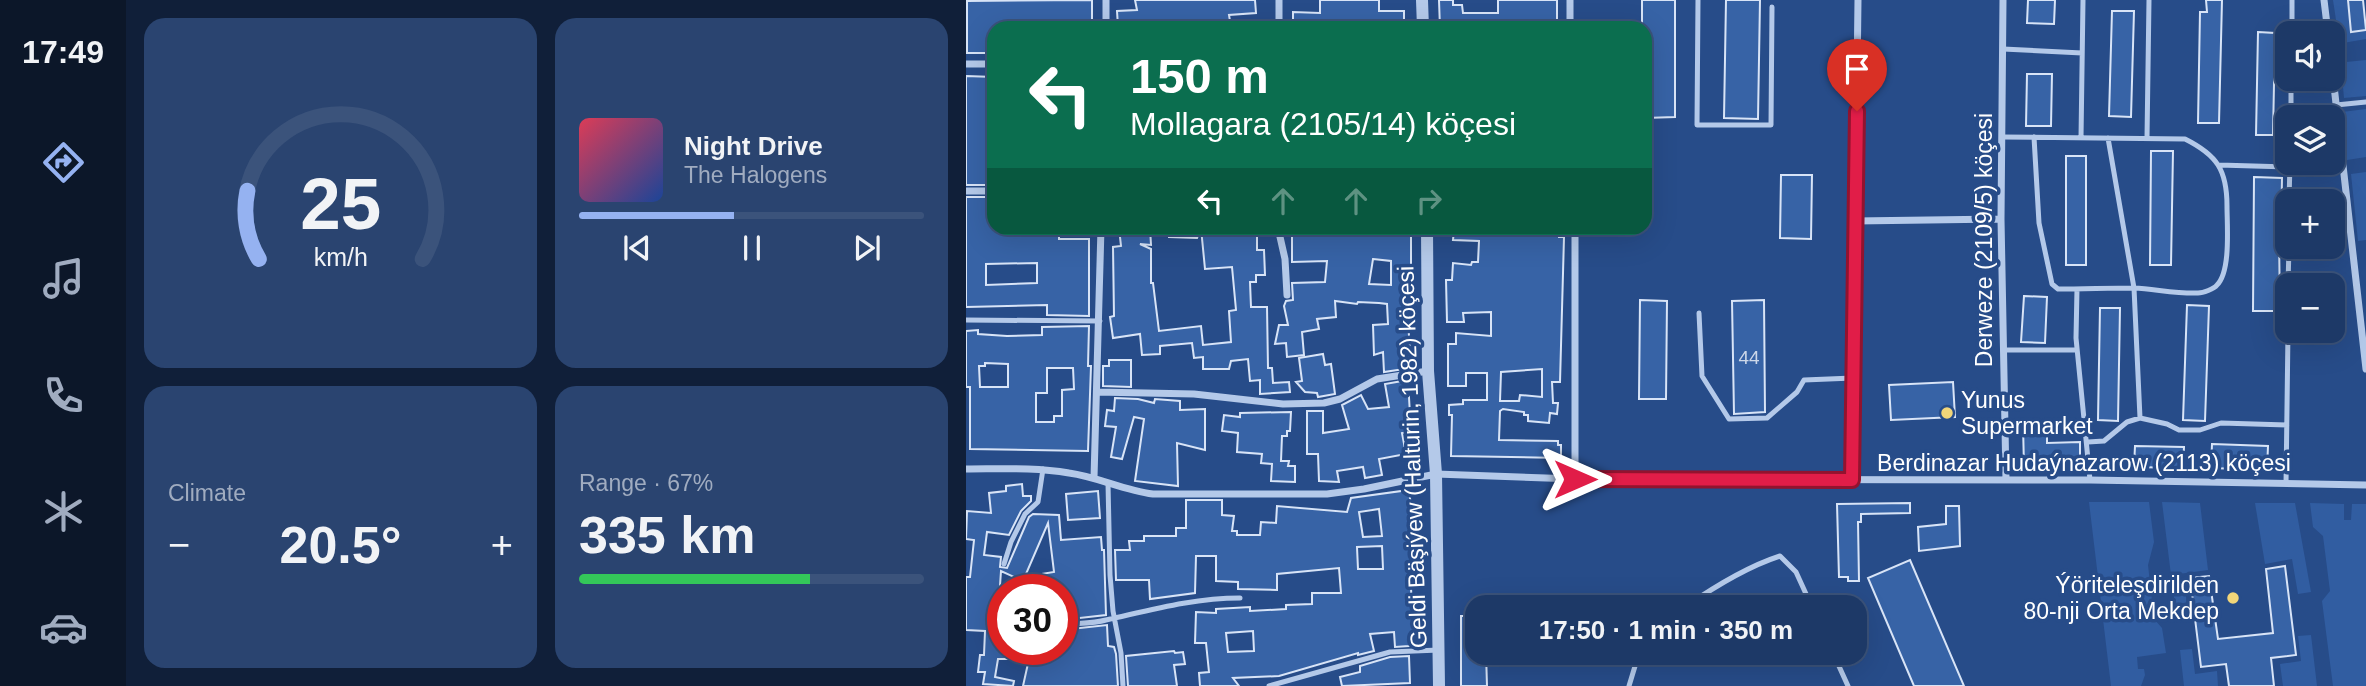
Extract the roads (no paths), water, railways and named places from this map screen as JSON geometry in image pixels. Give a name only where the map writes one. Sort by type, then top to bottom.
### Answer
[{"type":"street","points":[[1106,0],[1106,21]]},
{"type":"street","points":[[1279,0],[1279,21]]},
{"type":"street","points":[[1422,0],[1423,21]]},
{"type":"street","points":[[1570,0],[1570,21]]},
{"type":"street","points":[[1852,480],[1858,0]]},
{"type":"street","name":"Derweze (2109/5) köçesi","points":[[2003,0],[2001,219],[2006,480]]},
{"type":"street","points":[[2324,0],[2327,21]]},
{"type":"street","points":[[966,64],[987,64]]},
{"type":"street","points":[[2335,91],[2336,105]]},
{"type":"street","points":[[2344,175],[2366,369]]},
{"type":"street","points":[[966,191],[987,191]]},
{"type":"street","points":[[1855,221],[2001,219]]},
{"type":"street","points":[[1094,478],[1101,235]]},
{"type":"street","points":[[1280,235],[1285,259],[1287,295]]},
{"type":"street","name":"Geldi Bäşiýew (Halturin, 1982) köçesi","points":[[1427,235],[1428,371],[1436,474],[1439,686]]},
{"type":"street","points":[[1575,235],[1575,479]]},
{"type":"street","points":[[1097,393],[1194,394],[1283,404],[1324,403],[1340,399],[1377,379],[1428,371]]},
{"type":"street","name":"Berdinazar Hudaýnazarow (2113) köçesi","points":[[966,469],[1043,470],[1094,478],[1129,491],[1153,494],[1327,494],[1436,474],[1575,479],[2090,480],[2366,485]]},
{"type":"lane","points":[[1698,0],[1697,125],[1771,125],[1772,7]]},
{"type":"lane","points":[[2081,138],[2083,0]]},
{"type":"lane","points":[[2147,138],[2149,0]]},
{"type":"lane","points":[[2292,0],[2292,21]]},
{"type":"lane","points":[[2003,49],[2082,53]]},
{"type":"lane","points":[[2336,105],[2366,102]]},
{"type":"lane","points":[[2002,136],[2185,139],[2203,148],[2219,165],[2227,191],[2227,255],[2223,275],[2217,286],[2201,293],[2134,288],[2058,289],[2052,284],[2039,223],[2034,137]]},
{"type":"lane","points":[[2108,138],[2134,288],[2140,418]]},
{"type":"lane","points":[[2219,165],[2275,165]]},
{"type":"lane","points":[[2077,289],[2077,350],[2090,480]]},
{"type":"lane","points":[[1699,313],[1702,376],[1729,419],[1767,418],[1797,391],[1804,380],[1853,378]]},
{"type":"lane","points":[[966,320],[1100,321]]},
{"type":"lane","points":[[2286,484],[2288,343]]},
{"type":"lane","points":[[2003,350],[2077,350]]},
{"type":"lane","points":[[2088,442],[2104,441],[2127,422],[2140,418],[2167,424],[2179,430],[2200,430],[2221,424],[2287,425]]},
{"type":"lane","points":[[1004,564],[1025,514],[1038,502],[1043,470]]},
{"type":"lane","points":[[1108,483],[1110,575],[1121,653],[1122,686]]},
{"type":"lane","points":[[1702,595],[1749,569],[1780,556],[1796,572],[1807,595]]},
{"type":"lane","points":[[1078,623],[1107,620],[1209,598],[1240,598]]},
{"type":"lane","points":[[1269,686],[1375,655],[1410,650],[1439,650]]},
{"type":"lane","points":[[1629,686],[1635,665]]},
{"type":"lane","points":[[1838,665],[1848,686]]},
{"type":"place","name":"Yunus Supermarket","points":[[1947,413]]},
{"type":"place","name":"Ýöriteleşdirilden 80-nji Orta Mekdep","points":[[2233,598]]}]
